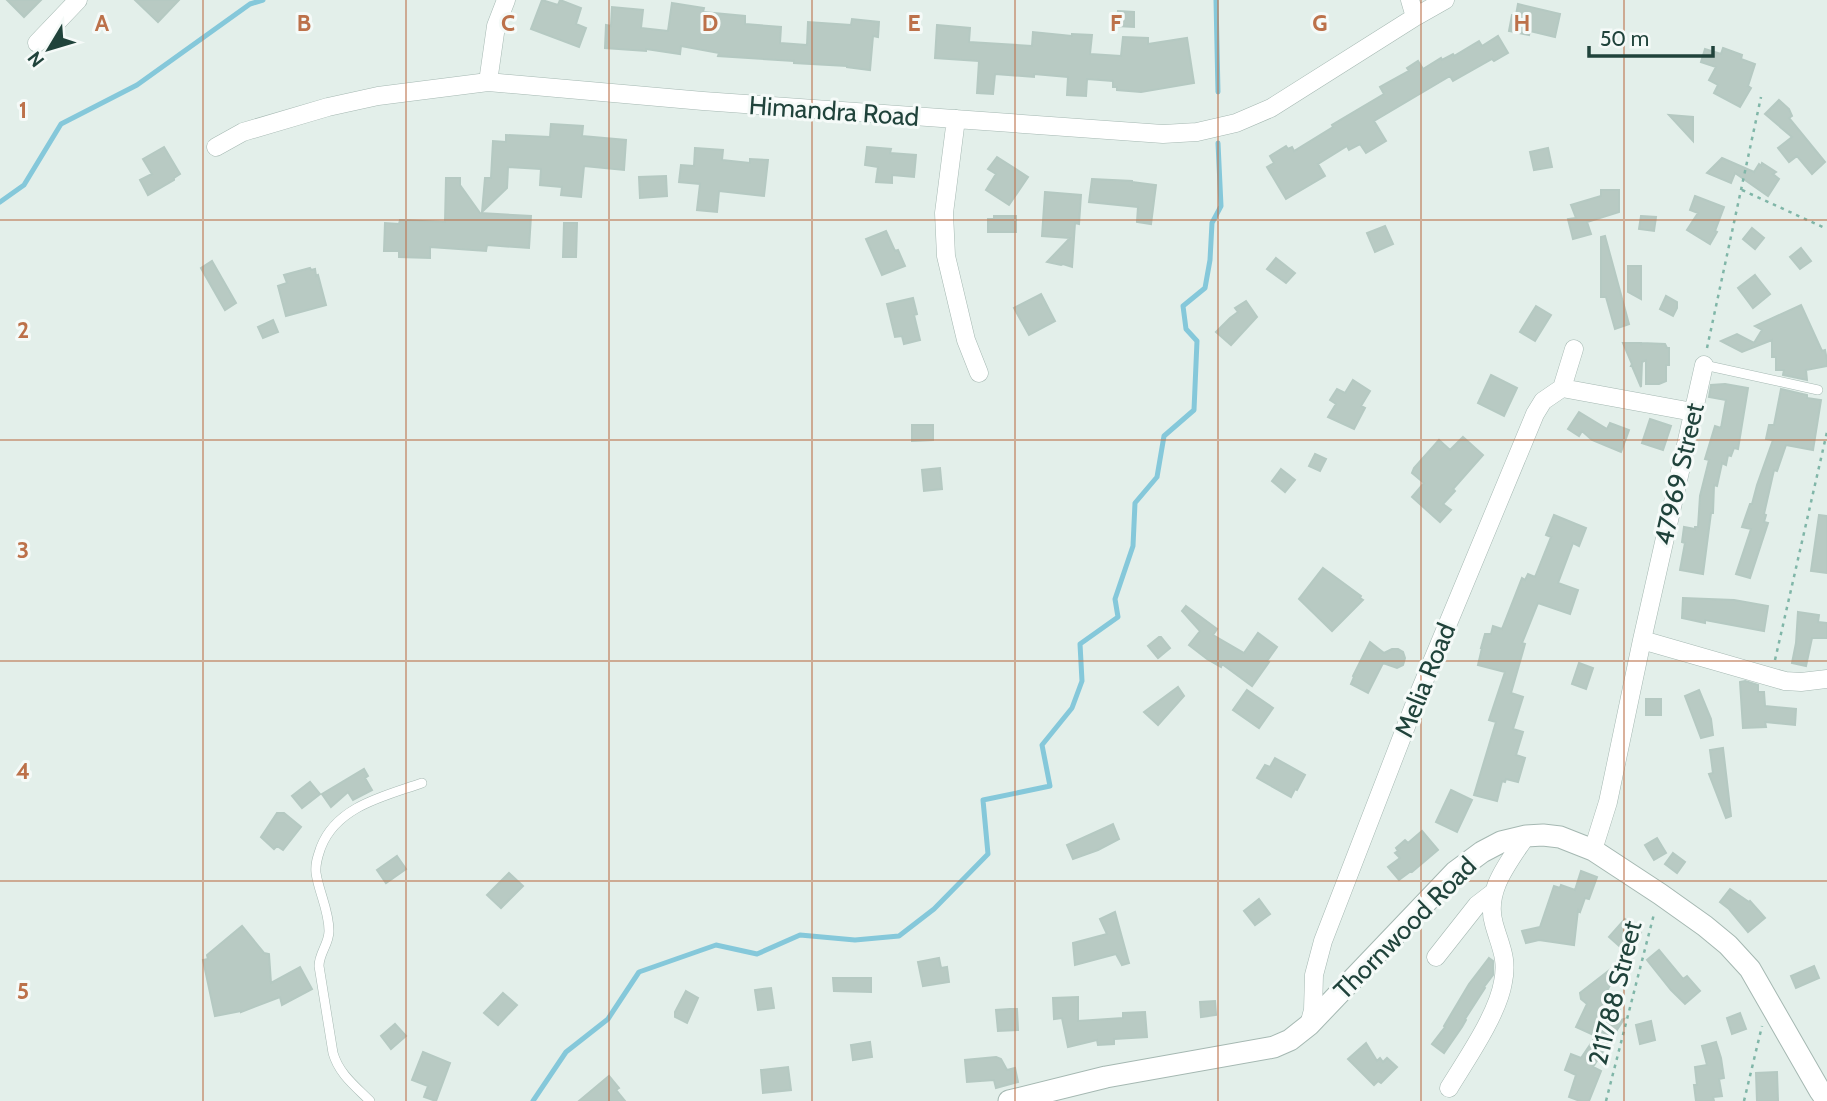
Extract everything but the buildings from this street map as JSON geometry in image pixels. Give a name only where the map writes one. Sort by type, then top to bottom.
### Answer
[{"type":"street","points":[[37,43],[78,0]]},
{"type":"street","points":[[488,82],[496,26],[506,0]]},
{"type":"street","name":"Himandra Road","points":[[216,147],[243,132],[328,107],[378,96],[488,82],[703,101],[1163,134],[1197,132],[1236,123],[1271,108],[1413,8],[1445,0]]},
{"type":"street","points":[[956,119],[944,213],[946,256],[966,340],[979,373]]},
{"type":"street","points":[[1574,349],[1562,388],[1693,412]]},
{"type":"street","name":"47969 Street","points":[[1593,850],[1608,802],[1704,365]]},
{"type":"street","name":"Melia Road","points":[[1309,1025],[1313,1010],[1314,975],[1323,941],[1417,698],[1535,414],[1543,401],[1562,388]]},
{"type":"street","points":[[1642,640],[1785,681],[1827,679]]},
{"type":"street","name":"Thornwood Road","points":[[1009,1101],[1106,1077],[1275,1047],[1290,1040],[1309,1025],[1455,872],[1501,842],[1543,835],[1560,837],[1593,850],[1660,894],[1728,946],[1750,969],[1827,1101]]},
{"type":"street","points":[[1449,1088],[1500,998],[1504,958],[1492,921],[1494,892],[1500,877],[1526,836]]},
{"type":"street","points":[[1436,957],[1477,905],[1494,892]]},
{"type":"lane","points":[[1704,365],[1818,390]]},
{"type":"lane","points":[[370,1101],[343,1074],[333,1053],[319,966],[319,959],[329,939],[329,930],[325,901],[316,871],[316,859],[335,823],[363,804],[422,783]]},
{"type":"path","name":"47969 Street","points":[[1704,365],[1761,97]]},
{"type":"path","points":[[1742,190],[1827,229]]},
{"type":"path","points":[[1771,677],[1827,432]]},
{"type":"path","name":"211788 Street","points":[[1606,1101],[1660,894]]},
{"type":"path","points":[[1744,1101],[1768,1001]]},
{"type":"waterway","points":[[0,202],[24,185],[61,124],[137,85],[250,4],[263,0]]},
{"type":"waterway","points":[[1216,0],[1218,92]]},
{"type":"waterway","points":[[533,1101],[566,1052],[608,1019],[639,972],[716,945],[757,954],[800,935],[855,940],[899,936],[934,909],[988,854],[983,800],[1050,786],[1042,745],[1072,708],[1082,681],[1080,644],[1118,617],[1115,599],[1133,546],[1135,503],[1157,477],[1164,436],[1194,410],[1197,341],[1186,329],[1183,306],[1205,288],[1212,223],[1221,206],[1218,143]]}]
